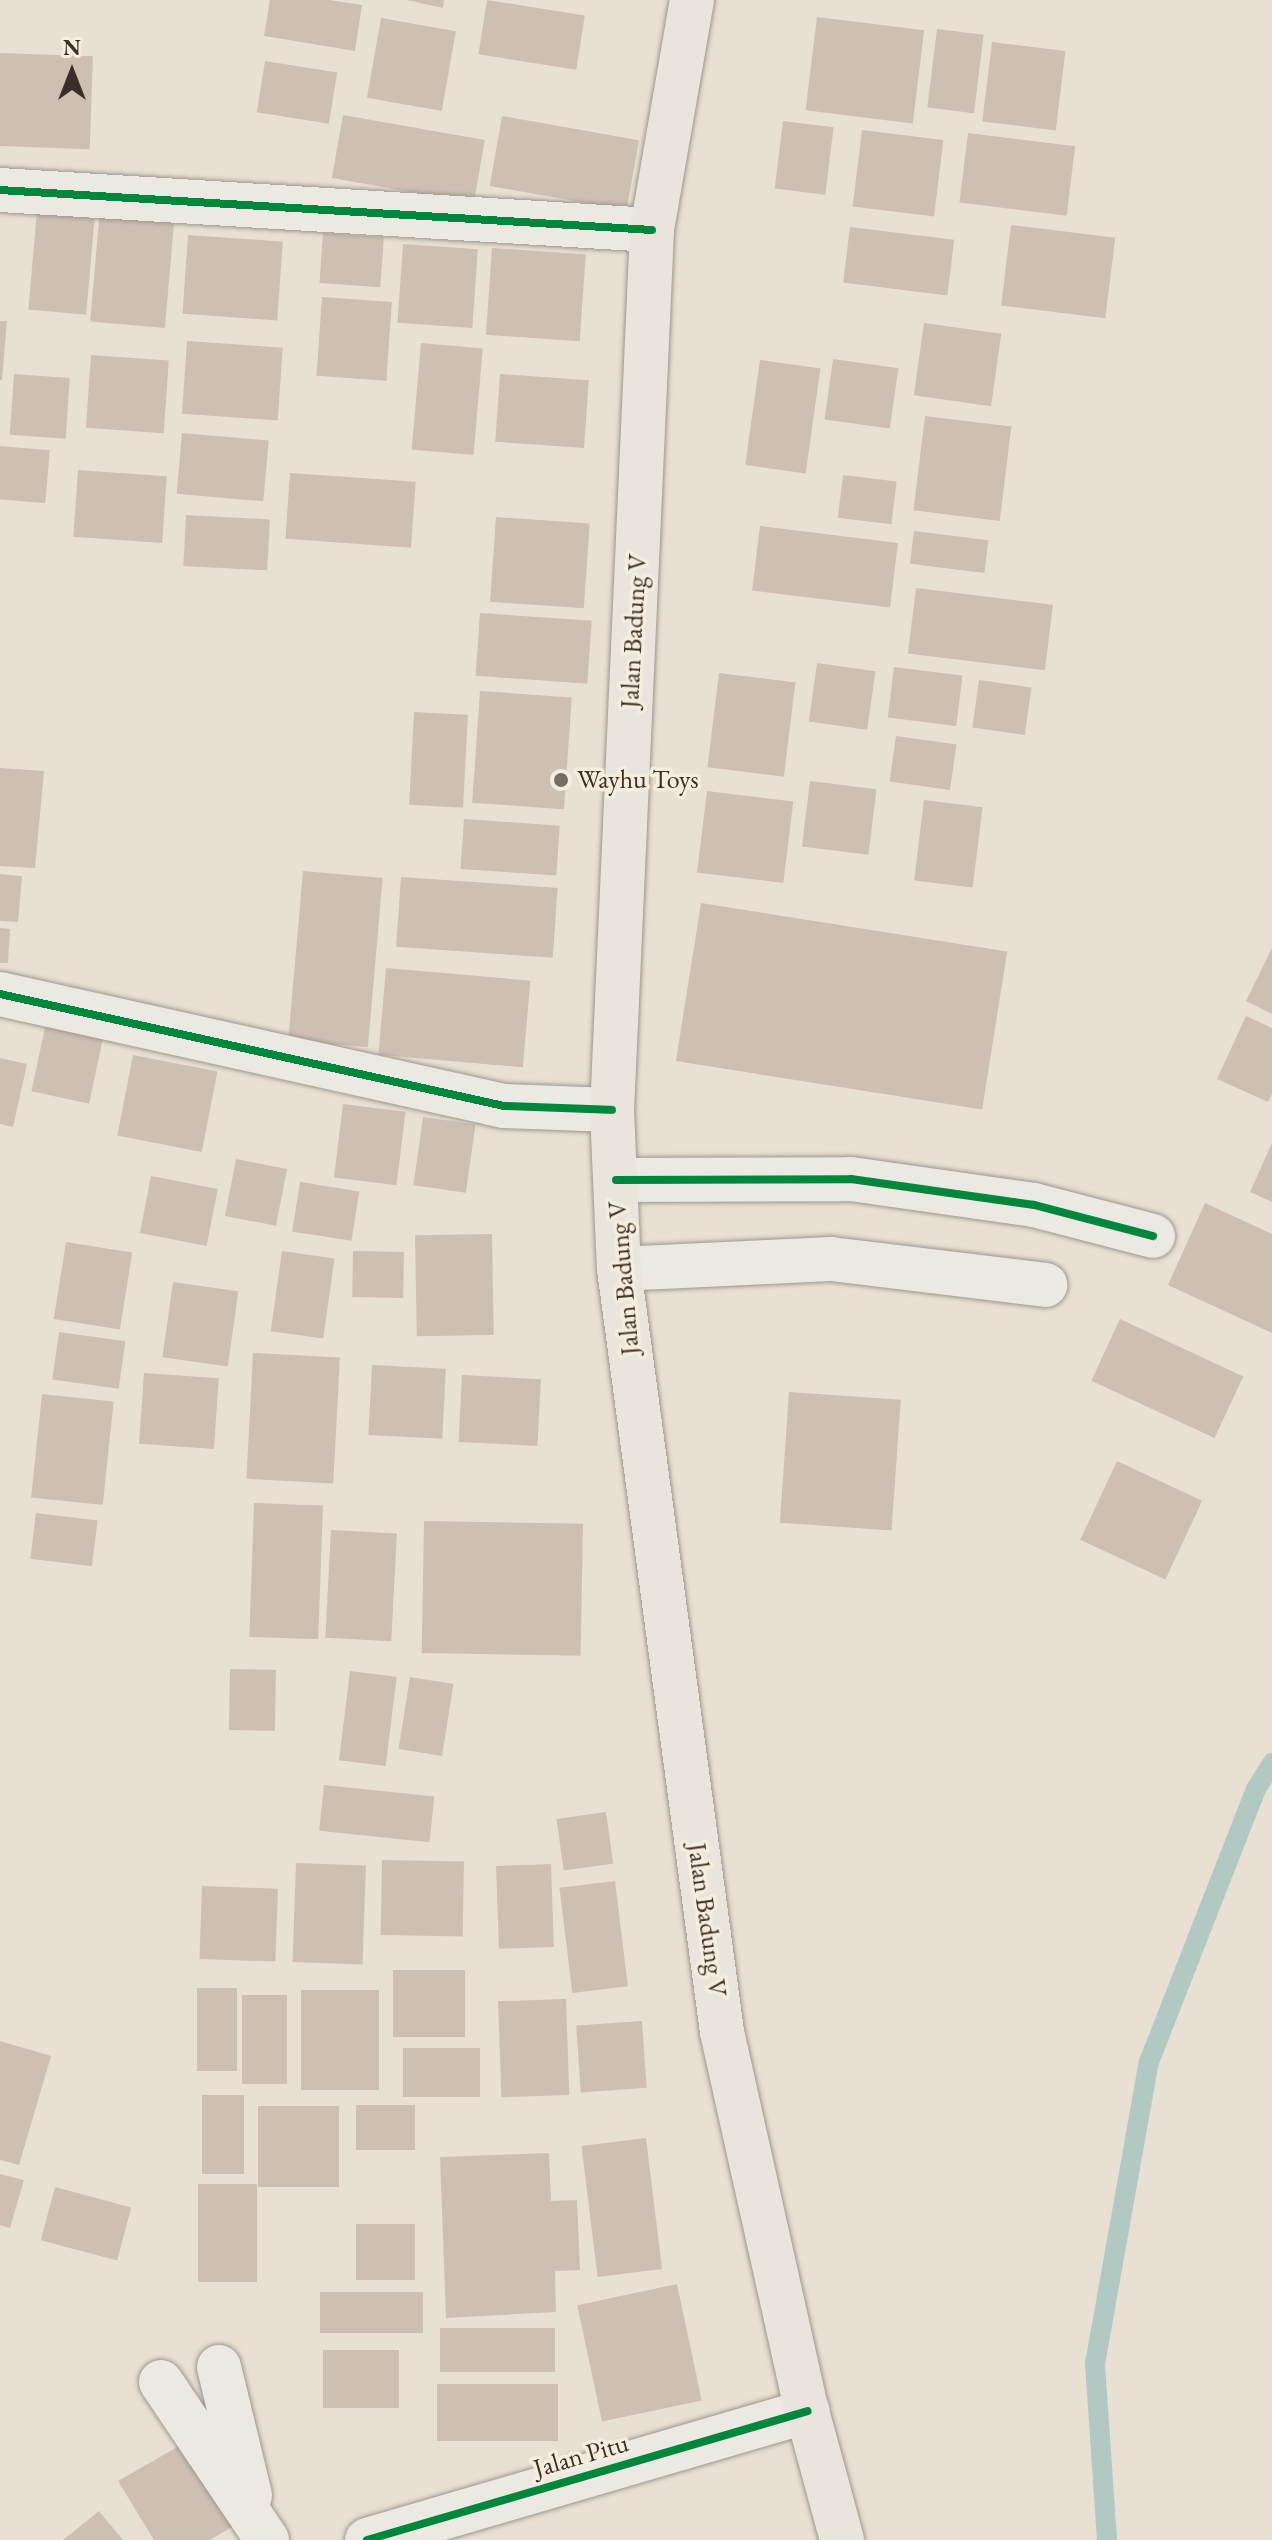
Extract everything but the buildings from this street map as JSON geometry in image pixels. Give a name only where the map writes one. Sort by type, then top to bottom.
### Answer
[{"type":"main road","name":"Jalan Badung V","points":[[692,0],[652,230],[612,1110],[619,1269],[722,2032],[807,2411],[842,2540]]},
{"type":"street","points":[[0,190],[652,230]]},
{"type":"street","points":[[0,994],[504,1106],[612,1110]]},
{"type":"street","points":[[616,1180],[851,1179],[1034,1205],[1153,1236]]},
{"type":"street","points":[[619,1269],[831,1259],[1045,1285]]},
{"type":"street","points":[[219,2367],[262,2532]]},
{"type":"street","points":[[161,2382],[262,2532]]},
{"type":"street","name":"Jalan Pitu","points":[[367,2540],[807,2411]]},
{"type":"waterway","points":[[1107,2540],[1095,2364],[1149,2062],[1256,1789],[1272,1763]]},
{"type":"cycle path","points":[[0,190],[652,230]]},
{"type":"cycle path","points":[[0,994],[504,1106],[612,1110]]},
{"type":"cycle path","points":[[616,1180],[851,1179],[1034,1205],[1153,1236]]},
{"type":"cycle path","points":[[367,2540],[807,2411]]},
{"type":"place","name":"Wayhu Toys","points":[[561,780]]}]
